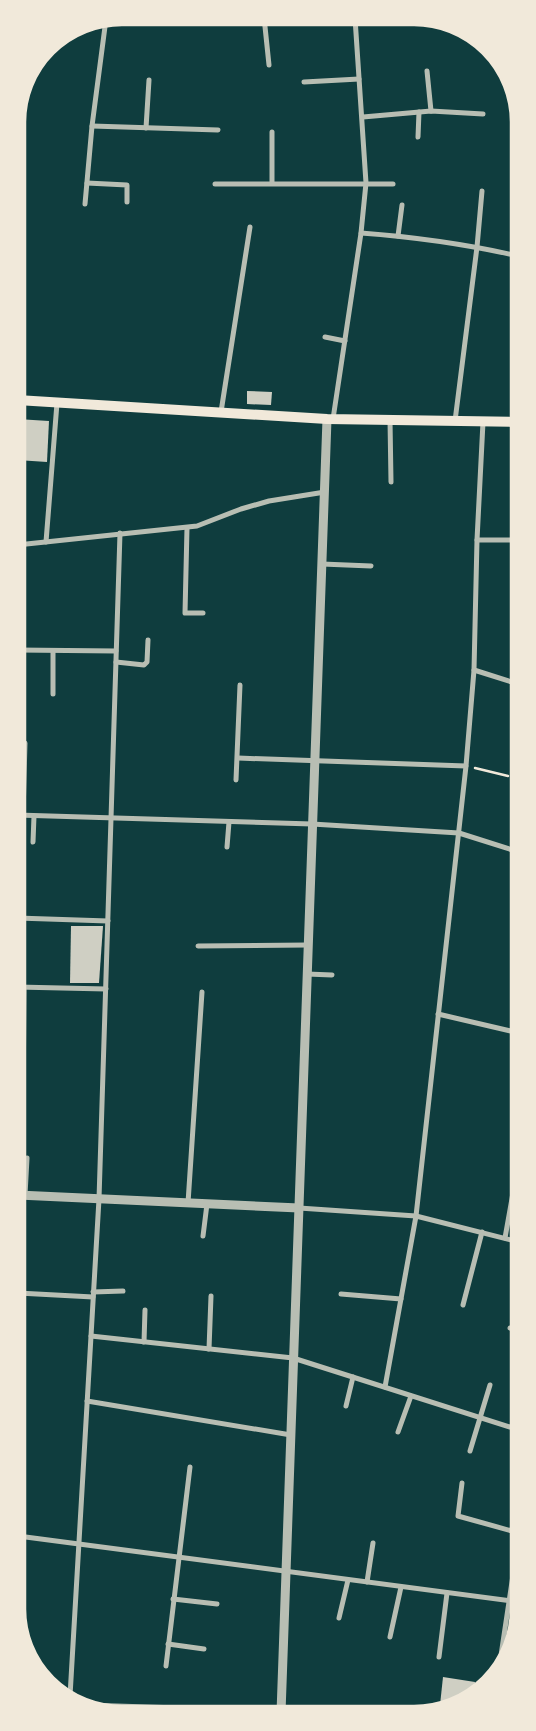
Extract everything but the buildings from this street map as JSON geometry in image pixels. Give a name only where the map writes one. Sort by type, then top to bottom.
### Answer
[{"type":"main road","points":[[25,401],[330,419],[511,422]]},
{"type":"street","points":[[265,25],[269,65]]},
{"type":"street","points":[[281,1706],[325,492],[330,419],[345,341],[361,233],[366,183],[355,25]]},
{"type":"street","points":[[85,204],[92,126],[105,27]]},
{"type":"street","points":[[427,71],[431,111]]},
{"type":"street","points":[[304,82],[359,79]]},
{"type":"street","points":[[146,128],[149,80]]},
{"type":"street","points":[[362,117],[431,111],[483,114]]},
{"type":"street","points":[[418,137],[419,112]]},
{"type":"street","points":[[92,126],[218,130]]},
{"type":"street","points":[[272,132],[272,184]]},
{"type":"street","points":[[87,183],[127,185],[126,202]]},
{"type":"street","points":[[215,184],[392,184]]},
{"type":"street","points":[[454,422],[477,247],[482,190]]},
{"type":"street","points":[[398,236],[402,205]]},
{"type":"street","points":[[221,413],[250,227]]},
{"type":"street","points":[[361,233],[477,247],[511,254]]},
{"type":"street","points":[[325,337],[345,341]]},
{"type":"street","points":[[46,542],[57,403]]},
{"type":"street","points":[[390,420],[391,482]]},
{"type":"street","points":[[385,1387],[416,1216],[466,766],[474,670],[477,540],[483,422]]},
{"type":"street","points":[[25,544],[120,533],[187,528],[269,501],[325,492]]},
{"type":"street","points":[[187,528],[184,613],[203,613]]},
{"type":"street","points":[[70,1691],[99,1198],[120,533]]},
{"type":"street","points":[[477,540],[511,540]]},
{"type":"street","points":[[322,564],[371,566]]},
{"type":"street","points":[[116,662],[144,666],[147,662],[148,640]]},
{"type":"street","points":[[25,650],[116,651]]},
{"type":"street","points":[[53,651],[53,694]]},
{"type":"street","points":[[474,670],[511,682]]},
{"type":"street","points":[[236,780],[240,685]]},
{"type":"street","points":[[238,758],[466,766]]},
{"type":"street","points":[[25,815],[312,824],[459,833],[511,849]]},
{"type":"street","points":[[33,842],[34,816]]},
{"type":"street","points":[[227,847],[229,822]]},
{"type":"street","points":[[25,918],[108,921]]},
{"type":"street","points":[[198,946],[308,945]]},
{"type":"street","points":[[307,974],[332,975]]},
{"type":"street","points":[[25,988],[106,989]]},
{"type":"street","points":[[188,1203],[202,992]]},
{"type":"street","points":[[438,1014],[511,1031]]},
{"type":"street","points":[[25,1173],[27,1158]]},
{"type":"street","points":[[25,1195],[299,1208],[416,1216],[511,1240]]},
{"type":"street","points":[[203,1236],[207,1204]]},
{"type":"street","points":[[505,1238],[511,1204]]},
{"type":"street","points":[[463,1305],[482,1232]]},
{"type":"street","points":[[25,1293],[93,1294],[123,1291]]},
{"type":"street","points":[[342,1294],[401,1299]]},
{"type":"street","points":[[209,1349],[210,1296]]},
{"type":"street","points":[[144,1342],[145,1310]]},
{"type":"street","points":[[91,1336],[293,1358],[511,1427]]},
{"type":"street","points":[[346,1406],[353,1377]]},
{"type":"street","points":[[470,1451],[490,1385]]},
{"type":"street","points":[[398,1432],[411,1396]]},
{"type":"street","points":[[87,1401],[291,1435]]},
{"type":"street","points":[[166,1666],[190,1467]]},
{"type":"street","points":[[462,1483],[458,1516],[511,1531]]},
{"type":"street","points":[[25,1537],[510,1601]]},
{"type":"street","points":[[367,1582],[374,1544]]},
{"type":"street","points":[[339,1618],[348,1580]]},
{"type":"street","points":[[390,1637],[401,1587]]},
{"type":"street","points":[[439,1657],[447,1593]]},
{"type":"street","points":[[502,1650],[511,1594]]},
{"type":"street","points":[[174,1599],[218,1604]]},
{"type":"street","points":[[168,1644],[204,1649]]},
{"type":"path","points":[[466,766],[508,776]]}]
